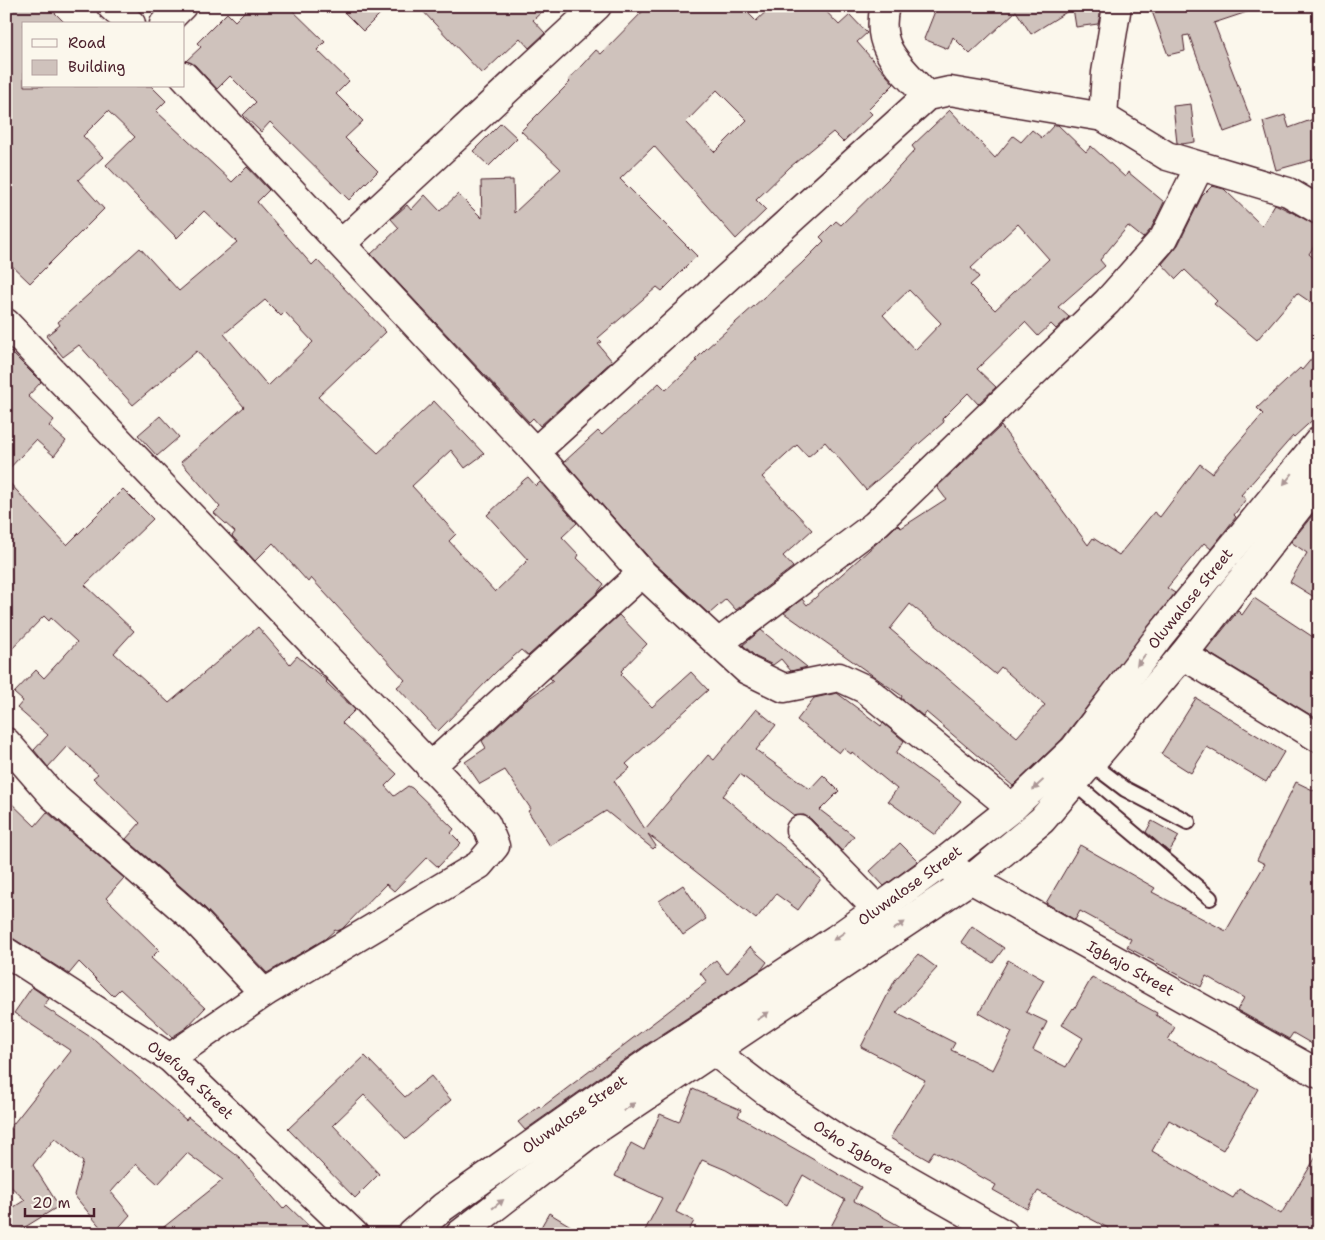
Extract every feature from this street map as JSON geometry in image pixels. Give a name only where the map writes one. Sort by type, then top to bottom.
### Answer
[{"type":"street","points":[[112,6],[130,22]]},
{"type":"street","points":[[166,22],[182,6]]},
{"type":"street","points":[[342,243],[597,6]]},
{"type":"street","points":[[885,6],[881,21],[882,38],[890,56],[927,96]]},
{"type":"street","points":[[1102,117],[1106,73],[1117,6]]},
{"type":"street","points":[[185,77],[342,243],[535,452],[642,573],[720,642],[747,670],[784,688],[839,677],[865,689],[1012,808]]},
{"type":"street","points":[[535,452],[927,96],[950,92],[1102,117],[1167,156],[1288,192],[1319,210]]},
{"type":"street","points":[[720,642],[874,525],[1107,302],[1164,238],[1199,167]]},
{"type":"street","points":[[6,323],[486,824],[495,846],[479,865],[264,994],[170,1058]]},
{"type":"street","name":"Oluwalose Street","points":[[412,1234],[443,1207],[661,1069],[942,863],[1012,808],[1074,749],[1158,638],[1319,442]]},
{"type":"street","name":"Oluwalose Street","points":[[460,1234],[588,1135],[661,1069],[712,1050],[971,879],[1042,820],[1183,655],[1319,481]]},
{"type":"street","points":[[430,767],[642,573]]},
{"type":"street","points":[[1183,655],[1319,738]]},
{"type":"street","points":[[6,742],[53,796],[194,918],[264,994]]},
{"type":"street","points":[[800,830],[877,909]]},
{"type":"street","name":"Igbajo Street","points":[[942,863],[1319,1074]]},
{"type":"street","name":"Oyefuga Street","points":[[6,952],[170,1058],[354,1234]]},
{"type":"street","name":"Osho Igbore","points":[[712,1050],[767,1092],[842,1142],[1004,1234]]},
{"type":"lane","points":[[1083,774],[1125,789],[1188,822]]},
{"type":"lane","points":[[1083,774],[1210,898]]},
{"type":"building","points":[[6,6],[48,6],[64,22],[22,22],[22,88],[153,88],[166,101],[156,111],[232,182],[247,167],[269,190],[257,202],[312,265],[317,260],[386,332],[318,397],[378,453],[434,401],[484,454],[465,468],[451,450],[412,486],[456,534],[449,541],[495,592],[528,560],[487,515],[528,477],[536,486],[540,482],[577,523],[562,537],[579,555],[577,558],[604,584],[597,593],[528,656],[521,650],[497,671],[438,731],[397,687],[405,680],[311,578],[308,582],[273,543],[255,561],[232,536],[235,532],[214,513],[220,507],[181,462],[244,407],[197,351],[133,405],[79,345],[63,357],[46,336],[60,325],[58,322],[140,248],[179,291],[237,242],[204,211],[177,238],[106,165],[135,137],[108,111],[83,136],[103,157],[78,180],[104,209],[30,283],[6,260]],"holes":[[[265,300],[281,316],[285,312],[313,342],[268,386],[224,334]]]},
{"type":"building","points":[[250,6],[288,6],[325,42],[317,50],[349,81],[336,94],[363,121],[345,138],[378,171],[349,200],[270,122],[261,132],[243,115],[256,102],[230,76],[217,89],[195,65],[186,61],[201,47],[197,43],[227,13],[235,21]]},
{"type":"building","points":[[338,6],[388,6],[363,31]]},
{"type":"building","points":[[418,6],[548,6],[533,20],[545,33],[529,48],[520,38],[482,74]]},
{"type":"building","points":[[648,6],[741,6],[756,21],[772,6],[821,6],[839,25],[850,15],[867,33],[857,42],[894,84],[868,110],[872,114],[843,142],[833,132],[790,167],[756,200],[766,210],[736,239],[654,146],[620,179],[697,256],[662,291],[657,287],[598,338],[602,342],[598,344],[612,361],[540,426],[533,418],[529,422],[371,254],[399,228],[391,219],[407,205],[411,210],[425,195],[440,211],[458,194],[482,218],[481,181],[513,180],[514,213],[561,169],[521,131],[570,82],[568,80],[596,50],[601,54]],"holes":[[[717,90],[747,120],[715,152],[686,122]]]},
{"type":"building","points":[[937,6],[1100,6],[1101,10],[1098,24],[1076,27],[1073,8],[1031,34],[1016,11],[970,54],[953,37],[948,49],[924,39]]},
{"type":"building","points":[[1150,6],[1253,6],[1253,10],[1214,23],[1252,122],[1224,132],[1189,35],[1183,36],[1185,51],[1168,55]]},
{"type":"building","points":[[1191,104],[1195,142],[1177,143],[1173,106]]},
{"type":"building","points":[[950,110],[995,158],[1013,136],[1021,142],[1032,130],[1042,138],[1054,125],[1058,125],[1086,152],[1091,146],[1125,177],[1128,172],[1164,202],[1151,229],[1143,238],[1128,226],[1100,260],[1105,266],[1058,307],[1069,317],[1056,329],[1051,324],[1038,336],[1025,322],[977,369],[996,387],[978,404],[968,393],[942,419],[944,422],[866,490],[825,442],[808,457],[797,445],[762,477],[812,530],[783,556],[793,567],[736,610],[726,599],[709,614],[653,562],[564,462],[598,431],[602,435],[659,383],[666,390],[697,361],[695,360],[707,348],[801,264],[824,241],[820,237],[836,221],[841,225],[888,179],[915,150],[912,146]],"holes":[[[1018,224],[1049,259],[995,310],[970,285],[979,277],[971,268]],[[909,290],[941,323],[915,350],[883,315]]]},
{"type":"building","points":[[1285,115],[1289,128],[1319,117],[1319,158],[1276,170],[1263,122]]},
{"type":"building","points":[[501,123],[517,138],[489,166],[473,151]]},
{"type":"building","points":[[1212,186],[1224,189],[1262,226],[1275,204],[1319,226],[1319,238],[1309,254],[1319,263],[1319,308],[1297,293],[1257,340],[1214,304],[1217,301],[1185,270],[1176,279],[1162,264],[1178,245],[1202,196]]},
{"type":"building","points":[[6,347],[41,382],[28,396],[54,420],[49,426],[66,441],[54,456],[36,440],[6,472]]},
{"type":"building","points":[[1319,350],[1319,414],[1293,436],[1241,495],[1246,499],[1234,515],[1236,517],[1211,549],[1204,543],[1167,588],[1175,593],[1062,739],[1013,786],[926,712],[923,716],[901,698],[902,696],[784,613],[802,599],[807,605],[895,527],[898,525],[901,528],[946,499],[937,487],[1001,426],[1088,545],[1093,538],[1119,555],[1154,512],[1160,517],[1200,464],[1212,473],[1263,414],[1257,408],[1300,368],[1302,370]],"holes":[[[910,604],[995,674],[1001,667],[1045,705],[1017,737],[890,629]]]},
{"type":"building","points":[[160,416],[179,437],[157,456],[138,435]]},
{"type":"building","points":[[6,479],[67,545],[123,489],[153,519],[85,585],[134,631],[114,653],[169,703],[258,627],[290,664],[297,656],[327,681],[355,710],[342,723],[397,774],[385,786],[394,796],[408,786],[412,788],[454,829],[451,833],[461,843],[438,867],[427,857],[394,891],[386,884],[342,929],[335,930],[325,939],[267,973],[203,906],[126,839],[140,823],[93,778],[98,774],[67,746],[48,767],[34,750],[48,735],[17,708],[23,701],[14,693],[36,670],[44,678],[77,642],[51,618],[49,621],[44,616],[6,655]]},
{"type":"building","points":[[1319,507],[1319,600],[1290,582],[1307,553],[1291,542]]},
{"type":"building","points":[[1254,598],[1319,641],[1319,720],[1206,651],[1238,611],[1242,615]]},
{"type":"building","points":[[619,615],[647,644],[621,671],[623,673],[621,675],[652,707],[691,672],[708,690],[626,764],[630,768],[614,781],[645,829],[708,755],[714,760],[756,709],[776,725],[756,750],[810,789],[823,775],[839,791],[820,810],[854,836],[842,851],[811,819],[804,815],[795,816],[740,774],[723,796],[821,879],[798,910],[776,894],[756,919],[648,834],[656,846],[653,849],[606,811],[550,846],[528,811],[531,809],[505,770],[480,784],[465,762],[486,748],[482,741],[524,702],[553,681],[550,678]]},
{"type":"building","points":[[761,630],[807,667],[791,671],[781,659],[773,665],[756,657],[743,645]]},
{"type":"building","points":[[837,693],[881,726],[883,723],[904,741],[896,753],[961,801],[935,835],[888,801],[897,789],[852,752],[851,754],[843,748],[839,753],[797,720],[814,698]]},
{"type":"building","points":[[1196,698],[1284,752],[1266,782],[1207,747],[1191,773],[1161,754]]},
{"type":"building","points":[[1296,782],[1319,793],[1319,1048],[1293,1033],[1289,1039],[1237,1010],[1244,998],[1206,976],[1201,987],[1127,947],[1131,939],[1080,911],[1075,920],[1046,903],[1080,845],[1155,888],[1152,892],[1226,931],[1265,864],[1257,860]]},
{"type":"building","points":[[6,798],[35,826],[47,812],[124,878],[106,898],[159,950],[151,958],[205,1008],[186,1028],[172,1037],[120,989],[113,996],[79,962],[69,974],[14,939],[6,936]]},
{"type":"building","points":[[1152,821],[1179,836],[1169,852],[1146,832]]},
{"type":"building","points":[[900,843],[918,861],[884,886],[870,871]]},
{"type":"building","points":[[683,885],[706,919],[683,935],[659,901]]},
{"type":"building","points":[[972,926],[1004,948],[993,963],[961,942]]},
{"type":"building","points":[[750,947],[767,962],[761,970],[644,1046],[525,1130],[518,1122],[539,1106],[541,1108],[707,982],[700,973],[716,960],[727,974]]},
{"type":"building","points":[[918,954],[937,968],[896,1013],[955,1043],[951,1050],[993,1070],[1012,1032],[979,1013],[1008,960],[1044,980],[1026,1012],[1047,1022],[1033,1050],[1066,1067],[1083,1038],[1062,1025],[1074,1009],[1092,977],[1157,1013],[1156,1015],[1175,1027],[1168,1040],[1258,1089],[1223,1150],[1169,1120],[1152,1151],[1233,1198],[1239,1189],[1281,1214],[1319,1152],[1319,1234],[1105,1234],[1108,1228],[1038,1191],[1027,1209],[993,1190],[996,1185],[934,1151],[928,1160],[890,1138],[925,1080],[861,1047],[895,980]]},
{"type":"building","points":[[32,987],[49,999],[43,1006],[95,1040],[186,1120],[188,1117],[239,1157],[283,1209],[287,1205],[317,1234],[155,1234],[223,1180],[187,1153],[158,1184],[136,1164],[111,1192],[130,1215],[113,1234],[106,1234],[74,1195],[83,1162],[55,1138],[33,1165],[59,1206],[14,1234],[6,1234],[6,1212],[25,1200],[6,1182],[6,1133],[71,1051],[14,1013]]},
{"type":"building","points":[[365,1056],[405,1097],[431,1076],[451,1100],[406,1139],[364,1095],[333,1125],[379,1174],[355,1198],[288,1129]]},
{"type":"building","points":[[693,1089],[741,1110],[738,1116],[861,1187],[854,1201],[914,1234],[827,1234],[845,1200],[803,1175],[787,1205],[726,1170],[702,1160],[676,1212],[694,1221],[687,1234],[643,1234],[662,1198],[615,1176],[631,1143],[644,1150],[660,1114],[679,1122]]},
{"type":"building","points":[[549,1213],[584,1234],[537,1234]]}]
